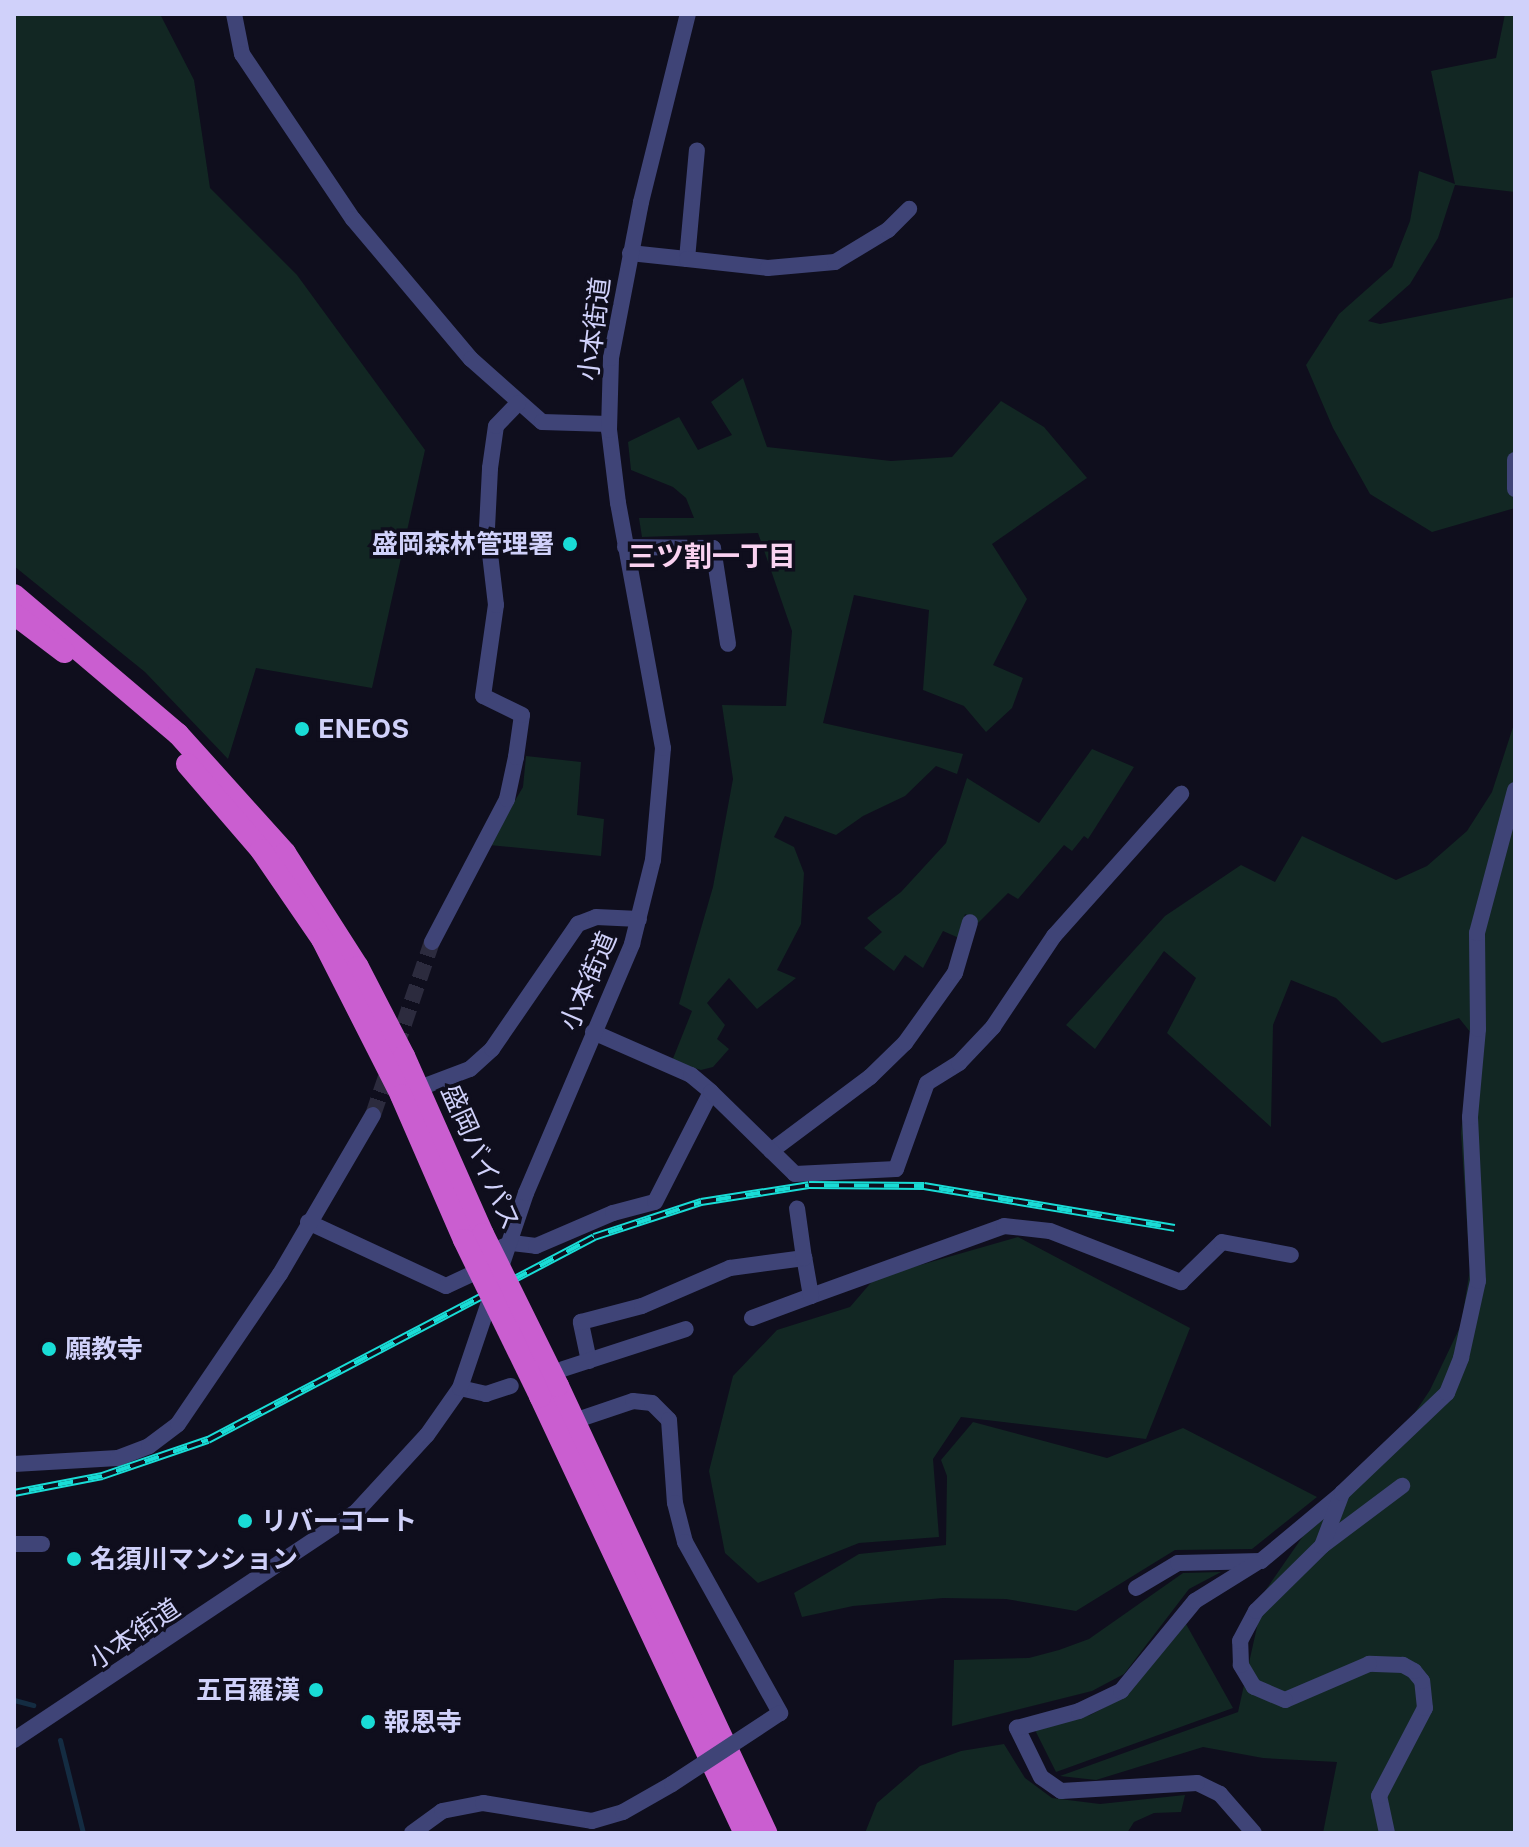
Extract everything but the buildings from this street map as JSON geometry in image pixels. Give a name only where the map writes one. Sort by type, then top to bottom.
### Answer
[{"type":"highway","name":"盛岡バイパス","points":[[14,595],[133,692],[251,812],[337,933],[411,1091],[474,1237],[574,1421],[766,1833]]},
{"type":"highway","name":"盛岡バイパス","points":[[14,614],[110,689],[241,825],[322,939],[411,1091]]},
{"type":"highway","name":"盛岡バイパス","points":[[554,1384],[745,1833]]},
{"type":"street","points":[[234,14],[242,54],[353,219],[471,359],[542,422],[609,424]]},
{"type":"street","name":"小本街道","points":[[14,1740],[357,1511],[418,1446],[460,1388],[512,1243],[526,1193],[639,919],[661,804],[663,748],[625,547],[609,424],[611,358],[630,253],[688,14]]},
{"type":"street","points":[[687,259],[697,150]]},
{"type":"street","points":[[630,253],[804,268],[835,262],[888,230],[909,209]]},
{"type":"street","points":[[432,942],[507,799],[516,757],[522,715],[483,696],[496,605],[487,528],[490,468],[496,426],[518,403]]},
{"type":"street","points":[[1515,460],[1515,489]]},
{"type":"street","points":[[625,547],[713,548],[728,644]]},
{"type":"street","points":[[1254,1833],[1220,1794],[1197,1783],[1061,1791],[1041,1777],[1017,1728],[1079,1711],[1121,1691],[1195,1601],[1256,1563],[1342,1493],[1447,1393],[1470,1326],[1478,1281],[1470,1117],[1478,1029],[1477,933],[1515,790]]},
{"type":"street","points":[[593,1032],[691,1075],[795,1174],[896,1169],[927,1083],[959,1063],[993,1027],[1054,936],[1181,794]]},
{"type":"street","points":[[411,1091],[470,1069],[492,1049],[578,924],[596,917],[639,919]]},
{"type":"street","points":[[771,1151],[870,1077],[905,1043],[955,973],[970,922]]},
{"type":"street","points":[[308,1222],[446,1286],[472,1274],[495,1250],[512,1243],[536,1246],[613,1213],[655,1202],[711,1092]]},
{"type":"street","points":[[14,1464],[99,1462],[134,1453],[178,1424],[260,1304],[373,1115]]},
{"type":"street","points":[[797,1208],[811,1296]]},
{"type":"street","points":[[752,1318],[1004,1226],[1050,1231],[1181,1282],[1222,1242],[1291,1255]]},
{"type":"street","points":[[589,1361],[581,1322],[642,1306],[730,1268],[804,1258]]},
{"type":"street","points":[[554,1384],[589,1361],[686,1329]]},
{"type":"street","points":[[460,1388],[486,1394],[511,1386]]},
{"type":"street","points":[[412,1833],[442,1811],[483,1803],[592,1821],[623,1812],[672,1784],[780,1713],[685,1542],[675,1503],[669,1420],[652,1403],[633,1401],[574,1421]]},
{"type":"street","points":[[1387,1833],[1379,1796],[1393,1760],[1425,1708],[1422,1681],[1414,1671],[1388,1662],[1369,1664],[1285,1700],[1254,1687],[1241,1665],[1240,1641],[1256,1611],[1322,1546],[1402,1486]]},
{"type":"street","points":[[1322,1546],[1342,1493]]},
{"type":"street","points":[[14,1544],[42,1544]]},
{"type":"street","points":[[1136,1588],[1178,1563],[1256,1563]]},
{"type":"green space","points":[[14,14],[160,14],[194,80],[210,188],[297,275],[425,450],[372,688],[256,668],[228,759],[145,672],[14,566]]},
{"type":"green space","points":[[1505,14],[1515,14],[1515,192],[1455,185],[1438,238],[1410,284],[1368,321],[1380,324],[1515,297],[1515,508],[1432,532],[1370,494],[1333,428],[1306,365],[1339,314],[1392,267],[1410,221],[1419,171],[1455,184],[1431,71],[1496,58]]},
{"type":"green space","points":[[743,378],[767,447],[891,461],[952,457],[1001,401],[1044,427],[1087,478],[992,544],[1027,599],[993,665],[1023,678],[1012,708],[986,732],[964,706],[923,690],[929,610],[854,595],[823,723],[963,754],[957,774],[936,766],[905,796],[863,816],[836,835],[785,816],[774,837],[794,847],[804,873],[801,924],[777,970],[796,978],[757,1009],[729,978],[707,1003],[725,1025],[717,1039],[729,1049],[713,1067],[701,1070],[672,1061],[692,1011],[679,1004],[713,887],[733,779],[722,705],[786,706],[792,631],[758,533],[642,537],[639,518],[694,518],[686,498],[673,487],[631,470],[628,442],[679,417],[698,450],[732,435],[711,402]]},
{"type":"green space","points":[[1515,721],[1515,1833],[1323,1833],[1337,1762],[1263,1758],[1203,1747],[1096,1780],[1060,1776],[1238,1712],[1265,1591],[1328,1500],[1412,1417],[1430,1390],[1461,1325],[1470,1269],[1461,1133],[1471,1033],[1459,1018],[1382,1043],[1336,998],[1291,980],[1273,1025],[1271,1127],[1167,1033],[1196,978],[1164,951],[1095,1049],[1066,1025],[1165,916],[1241,865],[1275,882],[1302,836],[1396,880],[1427,866],[1467,831],[1492,792]]},
{"type":"green space","points":[[1092,749],[1134,767],[1088,839],[1084,836],[1072,851],[1064,845],[1018,899],[1008,893],[978,923],[965,914],[959,938],[943,931],[923,968],[905,955],[894,971],[864,948],[882,932],[867,918],[901,892],[946,843],[967,778],[1039,823]]},
{"type":"green space","points":[[526,756],[581,762],[577,815],[604,819],[601,856],[489,845],[523,787]]},
{"type":"green space","points":[[1018,1237],[1190,1328],[1146,1439],[961,1417],[933,1459],[939,1537],[859,1543],[758,1583],[725,1553],[709,1471],[733,1376],[777,1330],[850,1307],[875,1278]]},
{"type":"green space","points":[[973,1422],[1107,1458],[1183,1428],[1317,1497],[1252,1549],[1175,1550],[1076,1611],[1006,1599],[943,1598],[853,1606],[802,1617],[794,1593],[859,1554],[946,1545],[947,1476],[941,1460]]},
{"type":"green space","points":[[1221,1572],[1189,1589],[1124,1674],[1092,1691],[952,1726],[954,1660],[1029,1658],[1059,1650],[1089,1639],[1183,1573]]},
{"type":"green space","points":[[1186,1624],[1233,1708],[1056,1772],[1035,1730],[1090,1715],[1126,1696]]},
{"type":"green space","points":[[1004,1744],[1025,1778],[1052,1798],[1100,1804],[1185,1795],[1181,1812],[1154,1813],[1134,1822],[1127,1833],[865,1833],[877,1803],[920,1766],[961,1751]]},
{"type":"waterway","points":[[14,1700],[33,1705]]},
{"type":"waterway","points":[[60,1740],[83,1833]]},
{"type":"tunnel","points":[[373,1115],[432,942]]},
{"type":"railway","points":[[14,1493],[102,1476],[208,1440],[594,1237],[701,1202],[809,1185],[924,1186],[1174,1228]]},
{"type":"place","name":"盛岡森林管理署","points":[[570,544]]},
{"type":"place","name":"ENEOS","points":[[302,729]]},
{"type":"place","name":"願教寺","points":[[49,1349]]},
{"type":"place","name":"リバーコート","points":[[245,1521]]},
{"type":"place","name":"名須川マンション","points":[[74,1559]]},
{"type":"place","name":"五百羅漢","points":[[316,1690]]},
{"type":"place","name":"報恩寺","points":[[368,1722]]},
{"type":"district","name":"三ツ割一丁目","points":[[712,556]]}]
